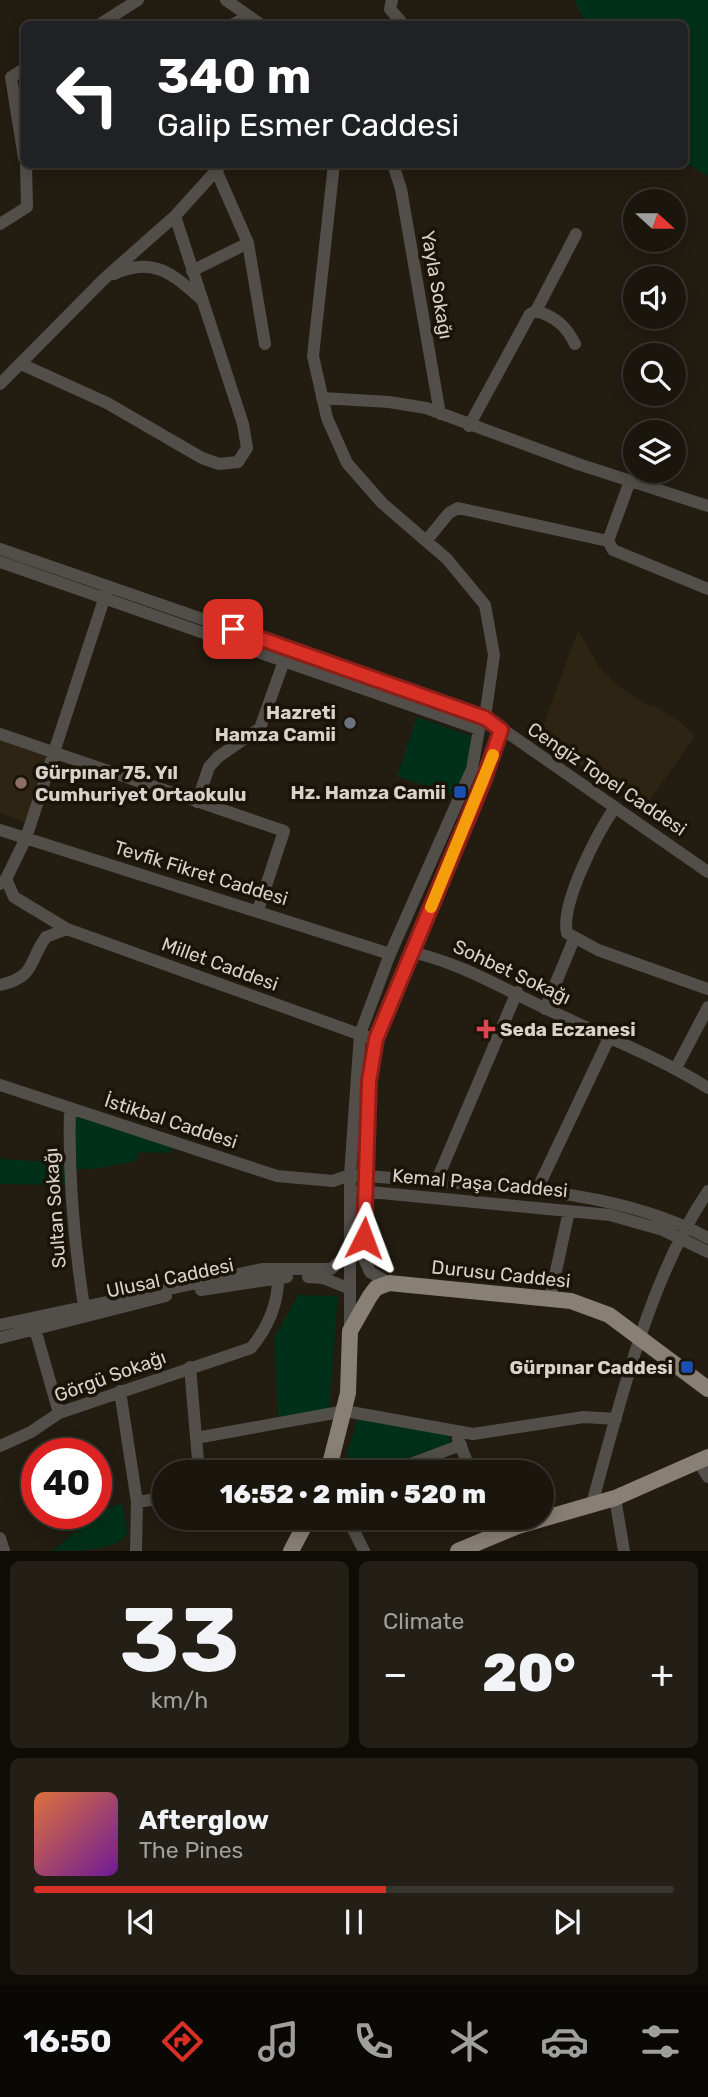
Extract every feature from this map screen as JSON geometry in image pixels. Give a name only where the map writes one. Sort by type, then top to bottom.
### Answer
[{"type":"main road","name":"Durusu Caddesi","points":[[389,1283],[571,1301],[609,1315],[708,1389]]},
{"type":"main road","points":[[331,1460],[345,1410],[351,1361],[350,1331],[376,1288],[389,1283]]},
{"type":"main road","points":[[458,1551],[495,1534],[615,1498],[703,1459]]},
{"type":"main road","points":[[291,1551],[302,1530]]},
{"type":"street","points":[[105,21],[138,0]]},
{"type":"street","points":[[226,0],[254,21]]},
{"type":"street","points":[[392,0],[390,9],[400,21]]},
{"type":"street","points":[[239,21],[247,17]]},
{"type":"street","points":[[6,79],[21,131]]},
{"type":"street","points":[[0,224],[27,207],[26,168]]},
{"type":"street","points":[[0,384],[105,278],[176,216],[218,168]]},
{"type":"street","points":[[219,168],[248,243],[265,344]]},
{"type":"street","points":[[334,168],[313,356],[327,418],[347,463],[382,503],[447,559],[485,606],[494,655],[472,769],[390,954],[360,1034],[349,1191],[350,1331]]},
{"type":"street","name":"Yayla Sokağı","points":[[394,168],[401,189],[439,414]]},
{"type":"street","points":[[21,364],[107,404],[202,458],[219,464],[238,462],[247,448],[243,424],[200,298],[176,216]]},
{"type":"street","points":[[469,426],[516,335],[530,314],[536,311],[576,234]]},
{"type":"street","points":[[192,271],[248,243]]},
{"type":"street","points":[[105,278],[124,269],[156,267],[174,274],[200,298]]},
{"type":"street","points":[[536,311],[549,315],[567,327],[575,344]]},
{"type":"street","points":[[323,398],[389,402],[439,414],[623,478]]},
{"type":"street","points":[[608,541],[630,483]]},
{"type":"street","points":[[637,483],[708,506]]},
{"type":"street","points":[[426,541],[449,513],[458,508],[608,541],[614,550],[708,589]]},
{"type":"street","points":[[0,549],[284,661],[482,723]]},
{"type":"street","points":[[0,562],[106,592],[482,723]]},
{"type":"street","points":[[2,884],[26,838],[106,592]]},
{"type":"street","points":[[197,802],[209,767],[218,757],[260,728],[284,661]]},
{"type":"street","name":"Cengiz Topel Caddesi","points":[[482,723],[501,730],[708,872]]},
{"type":"street","points":[[389,1283],[370,1272],[363,1256],[368,1176],[369,1081],[376,1039],[478,795],[501,730]]},
{"type":"street","points":[[0,734],[52,754],[284,831],[258,910]]},
{"type":"street","points":[[615,807],[598,835],[569,907],[566,927],[575,939],[708,989]]},
{"type":"street","name":"Tevfik Fikret Caddesi","points":[[0,830],[390,954]]},
{"type":"street","name":"Millet Caddesi","points":[[2,884],[29,909],[67,929],[376,1039]]},
{"type":"street","points":[[29,909],[40,928],[40,946]]},
{"type":"street","points":[[0,985],[15,982],[29,972],[46,937],[67,929]]},
{"type":"street","points":[[545,1009],[575,939]]},
{"type":"street","name":"Sohbet Sokağı","points":[[411,952],[438,958],[517,992],[545,1009],[676,1068],[708,1088]]},
{"type":"street","points":[[436,1182],[517,992]]},
{"type":"street","points":[[676,1068],[708,1007]]},
{"type":"street","points":[[536,1192],[609,1038]]},
{"type":"street","name":"İstikbal Caddesi","points":[[0,1085],[277,1176],[333,1181]]},
{"type":"street","name":"Sultan Sokağı","points":[[70,1108],[69,1185],[85,1310]]},
{"type":"street","name":"Kemal Paşa Caddesi","points":[[333,1181],[350,1175],[368,1176],[536,1192],[636,1207],[685,1225],[708,1238]]},
{"type":"street","points":[[333,1181],[349,1191]]},
{"type":"street","name":"Kemal Paşa Caddesi","points":[[349,1191],[610,1215],[663,1230],[708,1252]]},
{"type":"street","points":[[592,1504],[642,1338],[678,1237],[708,1191]]},
{"type":"street","points":[[550,1299],[569,1210]]},
{"type":"street","points":[[278,1273],[331,1269],[349,1253]]},
{"type":"street","points":[[0,1325],[28,1317],[85,1310],[262,1269],[323,1278],[348,1288]]},
{"type":"street","name":"Görgü Sokağı","points":[[0,1446],[31,1432],[59,1413],[251,1348],[268,1328],[278,1273]]},
{"type":"street","name":"Ulusal Caddesi","points":[[0,1338],[85,1310]]},
{"type":"street","points":[[28,1317],[59,1413]]},
{"type":"street","points":[[193,1366],[198,1460]]},
{"type":"street","points":[[120,1391],[137,1502],[136,1551]]},
{"type":"street","points":[[196,1438],[345,1410],[473,1434],[584,1417],[616,1419]]},
{"type":"street","points":[[454,1430],[467,1460]]},
{"type":"street","points":[[421,1460],[461,1445]]},
{"type":"street","points":[[703,1459],[708,1477]]},
{"type":"street","points":[[615,1498],[624,1551]]},
{"type":"street","points":[[137,1502],[152,1500]]},
{"type":"street","points":[[353,1530],[364,1551]]},
{"type":"street","points":[[493,1530],[495,1534]]},
{"type":"street","points":[[0,1538],[4,1551]]},
{"type":"shaded area","points":[[578,630],[600,668],[616,684],[645,704],[658,708],[680,722],[695,736],[643,810],[593,774],[538,740]]},
{"type":"shaded area","name":"Gürpınar 75. Yıl Cumhuriyet Ortaokulu","points":[[0,734],[52,754],[30,824],[0,813]]},
{"type":"green space","points":[[574,0],[708,0],[708,176],[688,164],[688,21],[584,21]]},
{"type":"green space","points":[[417,717],[471,736],[470,757],[455,796],[397,776]]},
{"type":"green space","points":[[74,1114],[173,1142],[171,1153],[139,1152],[136,1161],[94,1169],[69,1169],[69,1185],[0,1184],[0,1159],[69,1163]]},
{"type":"green space","points":[[298,1295],[338,1296],[329,1408],[278,1418],[274,1338]]},
{"type":"green space","points":[[359,1416],[448,1431],[450,1444],[401,1460],[345,1460]]},
{"type":"green space","points":[[122,1503],[127,1531],[124,1538],[96,1549],[52,1551],[79,1529],[112,1529],[112,1507]]},
{"type":"slow traffic","points":[[431,907],[493,755]]},
{"type":"place","name":"Hazreti Hamza Camii","points":[[350,723]]},
{"type":"place","name":"Gürpınar 75. Yıl Cumhuriyet Ortaokulu","points":[[21,783]]},
{"type":"place","name":"Hz. Hamza Camii","points":[[460,792]]},
{"type":"place","name":"Seda Eczanesi","points":[[486,1029]]},
{"type":"place","name":"Gürpınar Caddesi","points":[[687,1367]]},
{"type":"route","points":[[233,629],[485,718],[501,730],[483,782],[392,994],[376,1039],[369,1081],[364,1238]]}]
